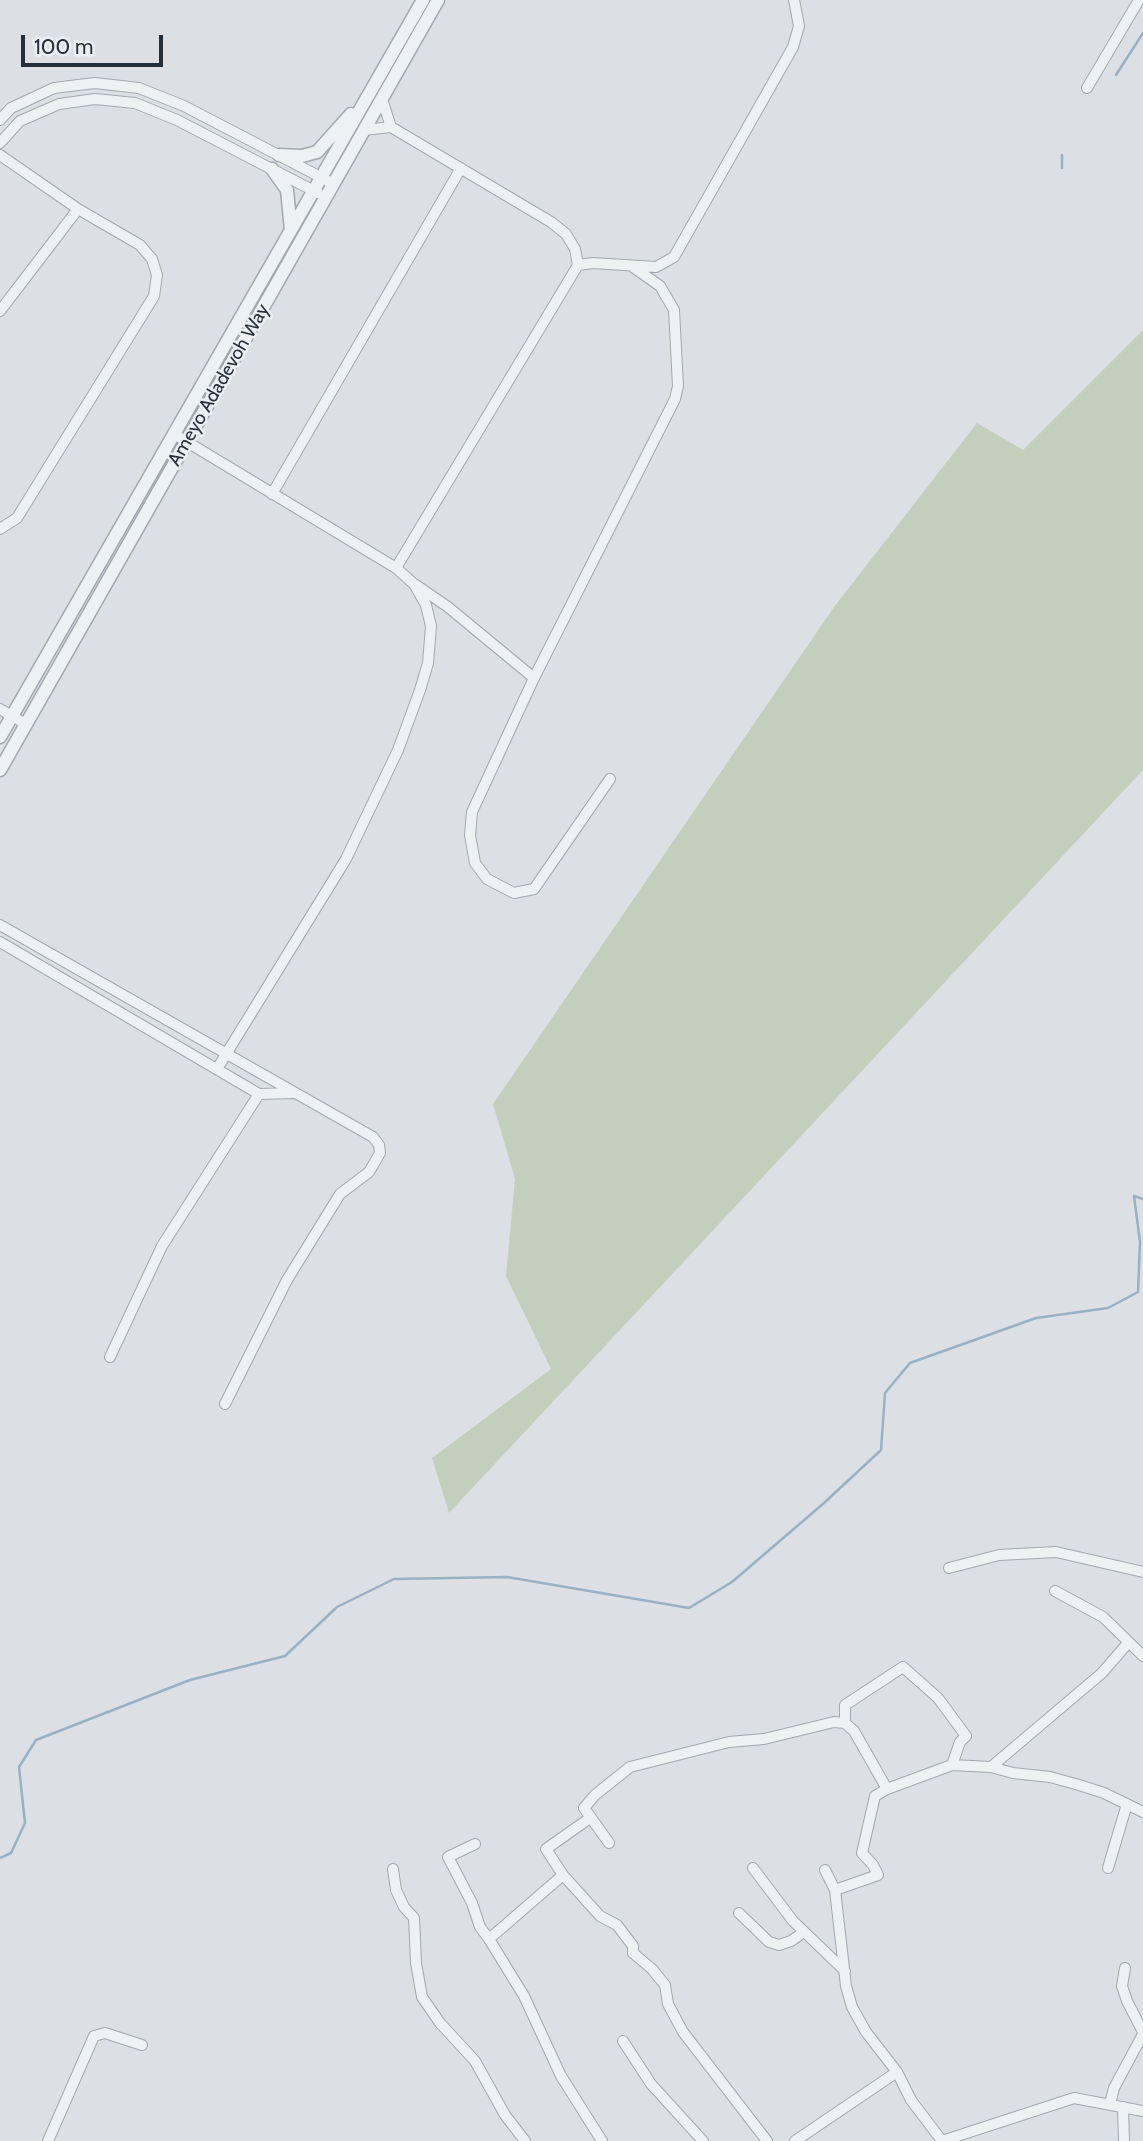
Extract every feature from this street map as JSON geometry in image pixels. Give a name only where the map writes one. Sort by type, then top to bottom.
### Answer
[{"type":"street","name":"Ameyo Adadevoh Way","points":[[0,737],[423,0]]},
{"type":"street","name":"Ameyo Adadevoh Way","points":[[0,770],[438,0]]},
{"type":"street","points":[[578,265],[593,263],[656,267],[674,257],[793,47],[799,26],[794,0]]},
{"type":"street","points":[[1087,88],[1139,0]]},
{"type":"street","points":[[0,120],[10,108],[54,88],[95,83],[139,88],[184,106],[334,184]]},
{"type":"street","points":[[279,155],[302,156],[317,152],[373,86]]},
{"type":"street","points":[[0,143],[20,121],[58,104],[95,99],[135,103],[177,120],[326,197]]},
{"type":"street","points":[[382,99],[391,127]]},
{"type":"street","points":[[364,130],[391,127],[551,222],[566,234],[575,249],[578,265],[396,568]]},
{"type":"street","points":[[0,155],[78,209],[141,244],[152,259],[157,275],[154,296],[17,519],[0,529]]},
{"type":"street","points":[[272,494],[461,168]]},
{"type":"street","points":[[272,169],[287,190],[291,230]]},
{"type":"street","points":[[0,311],[78,209]]},
{"type":"street","points":[[610,779],[534,889],[514,893],[487,879],[475,863],[470,835],[472,812],[534,678],[674,399],[678,386],[674,310],[660,286],[633,267]]},
{"type":"street","points":[[174,434],[396,568],[534,678]]},
{"type":"street","points":[[217,1069],[345,859],[398,750],[428,663],[431,626],[426,605],[414,584]]},
{"type":"street","points":[[0,709],[26,724]]},
{"type":"street","points":[[0,925],[373,1137],[379,1145],[380,1153],[369,1172],[340,1194],[294,1269],[225,1404]]},
{"type":"street","points":[[0,942],[258,1094],[297,1093]]},
{"type":"street","points":[[110,1357],[162,1246],[258,1094]]},
{"type":"street","points":[[949,1568],[999,1555],[1056,1552],[1143,1572]]},
{"type":"street","points":[[1055,1591],[1103,1617],[1143,1656]]},
{"type":"street","points":[[991,1767],[1102,1672],[1128,1643]]},
{"type":"street","points":[[845,1723],[845,1705],[903,1667],[938,1698],[966,1736],[960,1742],[952,1765]]},
{"type":"street","points":[[609,1843],[584,1808],[595,1796],[630,1767],[729,1742],[764,1739],[834,1722],[845,1723],[854,1731],[887,1789]]},
{"type":"street","points":[[835,1890],[878,1875],[862,1853],[874,1796],[952,1765],[991,1767],[1013,1773],[1050,1777],[1079,1785],[1143,1812]]},
{"type":"street","points":[[1108,1868],[1127,1804]]},
{"type":"street","points":[[590,1818],[546,1849],[563,1875],[600,1916],[617,1926],[633,1946],[633,1953],[652,1969],[664,1985],[668,2004],[682,2032],[767,2141]]},
{"type":"street","points":[[475,1844],[448,1857],[472,1903],[480,1927],[524,1996],[561,2076],[602,2141]]},
{"type":"street","points":[[753,1868],[804,1932],[845,1971]]},
{"type":"street","points":[[393,1869],[396,1890],[404,1907],[414,1918],[416,1964],[422,1997],[440,2023],[475,2061],[505,2115],[525,2141]]},
{"type":"street","points":[[825,1870],[835,1890],[852,2007],[866,2032],[897,2072],[911,2100],[942,2141],[1074,2098],[1143,2111]]},
{"type":"street","points":[[489,1938],[563,1875]]},
{"type":"street","points":[[738,1913],[769,1942],[779,1945],[804,1932]]},
{"type":"street","points":[[1110,2104],[1114,2088],[1143,2033],[1122,1986],[1125,1968]]},
{"type":"street","points":[[48,2141],[94,2036],[105,2033],[142,2045]]},
{"type":"street","points":[[623,2041],[651,2084],[703,2141]]},
{"type":"street","points":[[795,2141],[897,2072]]},
{"type":"street","points":[[1123,2107],[1124,2141]]},
{"type":"green space","points":[[1143,330],[1143,770],[449,1513],[432,1458],[551,1369],[506,1276],[515,1179],[493,1104],[834,607],[977,423],[1023,450]]},
{"type":"waterway","points":[[1116,75],[1143,33]]},
{"type":"waterway","points":[[1062,155],[1062,168]]},
{"type":"waterway","points":[[0,1858],[11,1853],[25,1823],[19,1767],[36,1740],[190,1680],[285,1656],[337,1607],[394,1579],[507,1577],[689,1608],[732,1582],[881,1450],[885,1393],[910,1363],[1036,1318],[1108,1308],[1138,1292],[1140,1242],[1134,1196],[1143,1199]]}]
